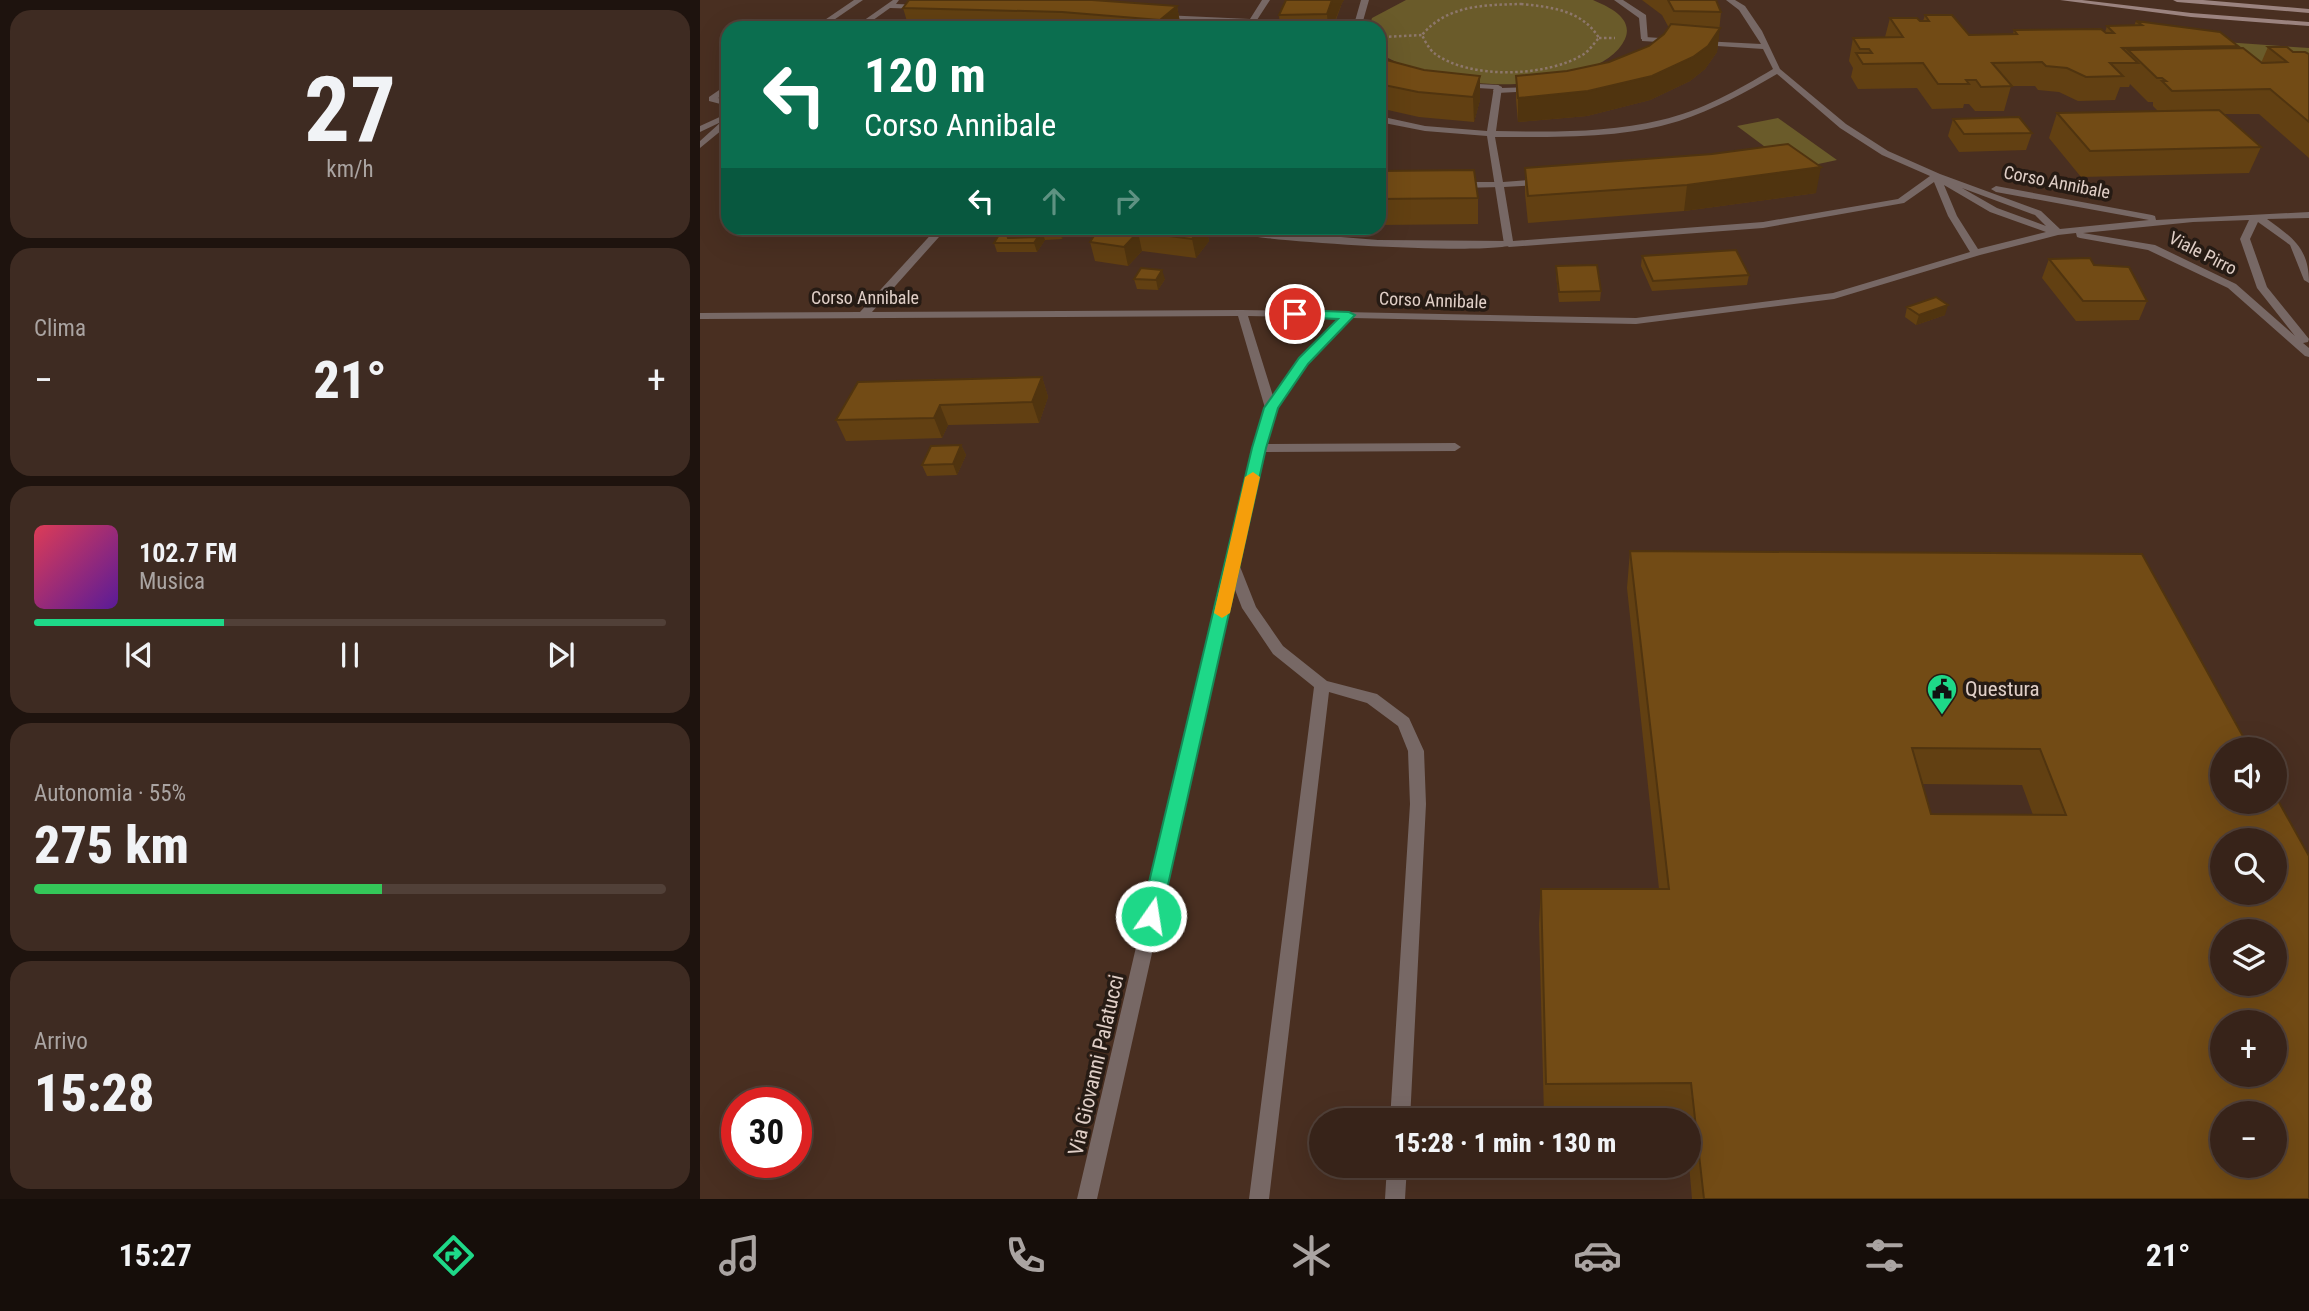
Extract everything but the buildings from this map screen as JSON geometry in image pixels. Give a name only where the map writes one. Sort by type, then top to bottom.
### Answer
[{"type":"street","points":[[828,21],[859,0]]},
{"type":"street","points":[[867,21],[897,0]]},
{"type":"street","points":[[1255,21],[1266,0]]},
{"type":"street","points":[[1359,21],[1365,0]]},
{"type":"street","points":[[1618,0],[1643,18],[1645,39],[1654,43],[1680,41]]},
{"type":"street","points":[[1386,120],[1491,136],[1608,131],[1674,120],[1735,96],[1777,70],[1767,47],[1742,8],[1730,0]]},
{"type":"street","points":[[2064,0],[2191,15],[2309,24]]},
{"type":"street","points":[[2177,0],[2309,11]]},
{"type":"street","points":[[889,6],[931,8]]},
{"type":"street","points":[[1154,17],[1204,21]]},
{"type":"street","points":[[1692,42],[1767,47]]},
{"type":"street","name":"Corso Annibale","points":[[1777,70],[1843,126],[1885,153],[1937,176],[2038,213],[2058,232]]},
{"type":"street","points":[[1457,85],[1539,89]]},
{"type":"street","points":[[1498,89],[1491,136],[1509,244]]},
{"type":"street","points":[[721,93],[712,99],[721,102]]},
{"type":"street","points":[[700,129],[721,119]]},
{"type":"street","points":[[700,145],[721,127]]},
{"type":"street","points":[[1272,235],[1390,245],[1509,244],[1763,225],[1901,201],[1937,176],[1943,198],[1962,235],[1976,253]]},
{"type":"street","name":"Corso Annibale","points":[[1937,176],[2170,221]]},
{"type":"street","name":"Corso Annibale","points":[[1937,176],[1975,202],[2017,222],[2058,232]]},
{"type":"street","points":[[1452,185],[1551,181]]},
{"type":"street","name":"Corso Annibale","points":[[755,314],[862,316],[1242,313],[1636,321],[1834,296],[1976,253],[2058,232],[2170,221],[2309,215]]},
{"type":"street","points":[[2256,216],[2294,244],[2309,280]]},
{"type":"street","name":"Viale Pirro","points":[[2256,216],[2245,239],[2262,288],[2309,346]]},
{"type":"street","name":"Viale Pirro","points":[[2058,232],[2151,247],[2232,286],[2309,354]]},
{"type":"street","points":[[862,316],[936,235]]},
{"type":"street","points":[[700,306],[755,314]]},
{"type":"street","points":[[1242,313],[1271,408]]},
{"type":"street","points":[[700,316],[755,314]]},
{"type":"street","name":"Via Giovanni Palatucci","points":[[1087,1199],[1259,448],[1271,408],[1304,361],[1349,315]]},
{"type":"street","points":[[1259,448],[1455,447]]},
{"type":"street","points":[[1233,564],[1249,608],[1278,650],[1322,685],[1372,698],[1404,722],[1416,751],[1418,804],[1401,1108]]},
{"type":"street","points":[[1259,1199],[1322,685]]},
{"type":"street","points":[[1395,1199],[1396,1178]]},
{"type":"path","points":[[1521,4],[1524,0]]},
{"type":"path","points":[[1521,4],[1566,12],[1583,19],[1594,28],[1599,37],[1594,48],[1581,58],[1559,66],[1502,71],[1451,63],[1434,55],[1424,45],[1422,35],[1429,24],[1455,12],[1492,5],[1521,4]]},
{"type":"path","points":[[1386,38],[1422,35]]},
{"type":"shaded area","points":[[1406,0],[1593,0],[1618,14],[1626,25],[1627,32],[1618,50],[1593,67],[1544,81],[1499,84],[1446,78],[1396,62],[1386,57],[1386,21],[1371,21],[1372,18]]},
{"type":"shaded area","points":[[2224,42],[2309,48],[2309,68],[2235,62]]},
{"type":"shaded area","points":[[1778,118],[1837,160],[1795,169],[1737,126]]},
{"type":"slow traffic","points":[[1222,613],[1253,477]]},
{"type":"place","name":"Questura","points":[[1942,716]]},
{"type":"route","points":[[1151,916],[1259,448],[1271,408],[1304,361],[1349,315],[1295,314]]}]
